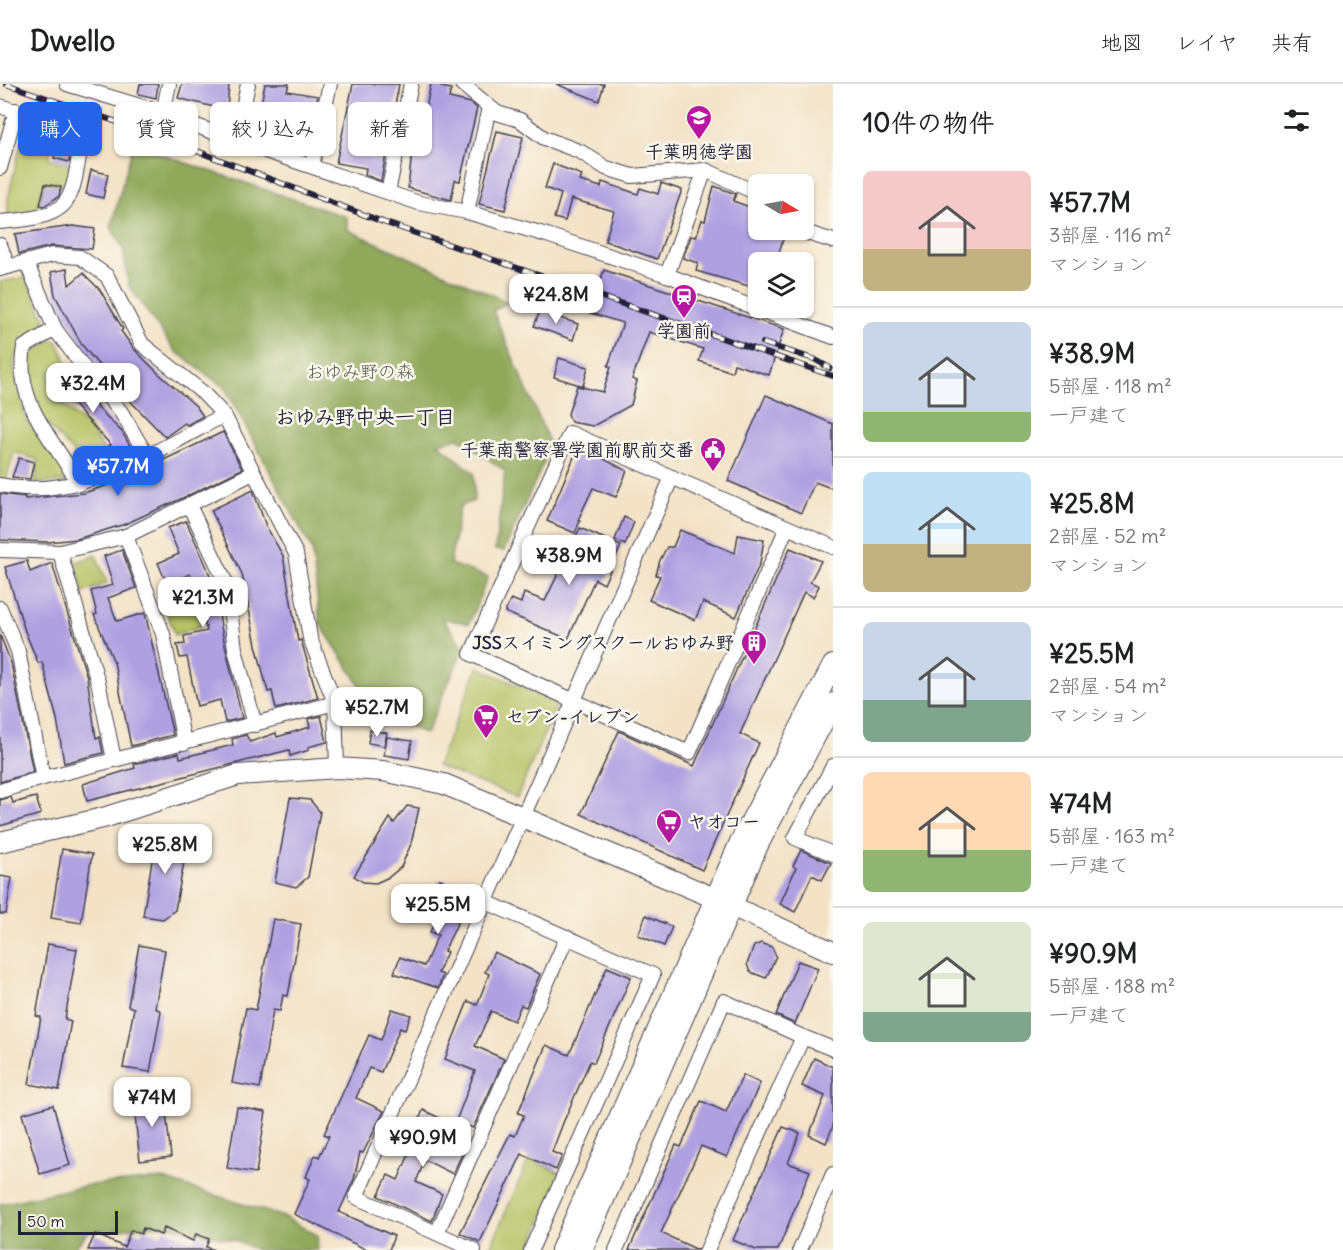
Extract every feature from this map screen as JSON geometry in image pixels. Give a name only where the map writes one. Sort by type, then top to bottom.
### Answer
[{"type":"street","points":[[67,84],[85,87],[132,102]]},
{"type":"street","points":[[165,102],[169,84]]},
{"type":"street","points":[[244,102],[248,84]]},
{"type":"street","points":[[312,165],[330,84]]},
{"type":"street","points":[[388,192],[411,84]]},
{"type":"street","points":[[462,84],[497,113],[520,120],[544,138],[581,152],[606,168],[632,176],[705,170],[748,189]]},
{"type":"street","points":[[0,106],[83,134],[71,196],[60,210],[35,220],[0,222]]},
{"type":"street","points":[[467,212],[489,107]]},
{"type":"street","points":[[0,168],[16,110]]},
{"type":"street","points":[[284,156],[419,203],[467,212],[548,235],[667,275],[833,337]]},
{"type":"street","points":[[667,275],[705,170]]},
{"type":"street","points":[[814,235],[833,241]]},
{"type":"street","points":[[0,245],[4,268],[52,255],[80,257],[107,276],[142,344],[202,392],[224,416],[296,554],[310,638],[335,703],[337,768]]},
{"type":"street","points":[[26,262],[55,329],[82,367],[121,412],[147,456]]},
{"type":"street","points":[[55,329],[24,347],[20,366],[32,410],[44,434],[61,452],[79,484]]},
{"type":"street","points":[[0,485],[24,490],[62,488],[79,484],[111,473],[224,416]]},
{"type":"street","points":[[787,527],[689,753],[471,654],[570,433],[672,477],[787,527],[833,547]]},
{"type":"street","points":[[0,550],[60,552],[126,536],[254,473]]},
{"type":"street","points":[[474,1250],[356,1197],[672,477]]},
{"type":"street","points":[[189,505],[227,585],[236,649],[255,725]]},
{"type":"street","points":[[126,536],[163,634],[184,743]]},
{"type":"street","points":[[60,552],[90,651],[114,760]]},
{"type":"street","points":[[0,608],[18,651],[43,778]]},
{"type":"street","points":[[561,1250],[714,899],[766,789],[833,665]]},
{"type":"street","points":[[0,791],[335,703]]},
{"type":"street","points":[[582,1250],[788,784],[833,703]]},
{"type":"street","points":[[833,766],[795,838],[833,854]]},
{"type":"street","points":[[0,842],[102,818],[238,775],[337,768],[383,771],[444,784],[833,952]]},
{"type":"street","points":[[486,902],[653,975],[531,1250]]},
{"type":"street","points":[[437,1233],[567,937]]},
{"type":"street","points":[[616,1250],[724,1001],[833,1049]]},
{"type":"street","points":[[707,1250],[803,1037]]},
{"type":"street","points":[[800,1250],[833,1173]]},
{"type":"green space","points":[[18,155],[49,156],[49,158],[78,167],[73,189],[45,182],[36,213],[8,218],[8,199]]},
{"type":"green space","name":"おゆみ野の森","points":[[130,156],[166,156],[347,217],[348,230],[508,302],[493,311],[551,446],[504,551],[495,550],[505,471],[458,438],[438,443],[474,473],[474,501],[460,506],[450,564],[488,577],[469,624],[442,618],[464,647],[426,734],[378,713],[320,624],[312,550],[225,388],[175,351],[129,286],[123,249],[111,227]]},
{"type":"green space","points":[[26,277],[47,324],[25,340],[13,362],[26,420],[59,459],[70,482],[35,483],[38,460],[14,452],[6,481],[0,480],[0,282]]},
{"type":"green space","points":[[51,340],[57,341],[66,361],[49,373],[55,398],[89,427],[115,467],[86,478],[72,451],[44,421],[36,404],[26,368],[31,353]]},
{"type":"green space","points":[[96,555],[107,583],[83,593],[75,563]]},
{"type":"green space","points":[[186,580],[201,626],[175,635],[159,590]]},
{"type":"green space","points":[[478,667],[557,704],[517,797],[437,766]]},
{"type":"green space","points":[[529,1159],[562,1174],[529,1250],[494,1250],[490,1248]]},
{"type":"green space","points":[[163,1179],[284,1217],[317,1235],[318,1250],[257,1250],[234,1240],[162,1225],[88,1232],[73,1250],[0,1250],[0,1204],[89,1185]]},
{"type":"building","points":[[140,84],[158,84],[156,98],[138,94]]},
{"type":"building","points":[[182,84],[229,84],[228,102],[210,102],[210,106],[178,98]]},
{"type":"building","points":[[265,84],[289,84],[287,91],[318,96],[317,102],[261,102]]},
{"type":"building","points":[[353,84],[399,84],[396,102],[349,102]]},
{"type":"building","points":[[431,84],[441,84],[441,87],[451,89],[449,98],[471,103],[477,108],[460,181],[455,180],[451,200],[408,188],[412,156],[432,156],[432,102],[427,102]]},
{"type":"building","points":[[556,84],[604,84],[599,101]]},
{"type":"building","points":[[348,107],[348,156],[386,156],[381,181],[365,175],[366,168],[336,163]]},
{"type":"building","points":[[497,131],[523,137],[505,210],[479,204]]},
{"type":"building","points":[[54,156],[70,156],[69,162],[54,158]]},
{"type":"building","points":[[553,164],[582,175],[580,181],[601,187],[602,182],[638,194],[640,188],[658,194],[661,183],[682,190],[657,259],[605,241],[614,211],[571,199],[565,221],[554,218],[561,194],[545,188]]},
{"type":"building","points":[[91,170],[108,174],[103,198],[86,194]]},
{"type":"building","points":[[45,184],[61,187],[59,196],[44,206],[40,205]]},
{"type":"building","points":[[714,186],[736,194],[733,201],[748,206],[748,240],[783,240],[779,252],[748,252],[748,286],[696,271],[698,263],[683,258],[691,236],[696,237],[702,220],[705,221]]},
{"type":"building","points":[[73,226],[95,229],[92,249],[52,246],[19,254],[15,234]]},
{"type":"building","points":[[67,269],[69,285],[83,273],[100,290],[123,329],[121,331],[134,349],[196,406],[203,416],[187,425],[185,423],[165,437],[117,387],[82,345],[55,295],[51,272]]},
{"type":"building","points":[[604,270],[784,329],[769,375],[734,364],[732,372],[699,361],[703,349],[649,332],[632,379],[637,381],[631,405],[593,426],[571,422],[568,414],[577,386],[603,392],[611,367],[608,366],[623,323],[590,313]]},
{"type":"building","points":[[540,311],[578,324],[573,340],[534,326]]},
{"type":"building","points":[[559,358],[588,367],[583,386],[554,377]]},
{"type":"building","points":[[63,366],[90,400],[122,432],[134,453],[116,460],[108,446],[111,445],[58,388],[52,374]]},
{"type":"building","points":[[766,395],[833,424],[833,483],[831,488],[815,482],[801,513],[728,481]]},
{"type":"building","points":[[223,432],[242,469],[185,497],[125,524],[77,539],[48,542],[0,540],[0,494],[25,497],[25,499],[84,493],[117,482]]},
{"type":"building","points":[[585,449],[627,471],[616,497],[593,488],[578,520],[580,521],[575,533],[547,521],[577,450]]},
{"type":"building","points":[[19,458],[34,462],[30,479],[12,477]]},
{"type":"building","points":[[253,490],[266,526],[283,556],[298,641],[301,640],[318,698],[276,709],[272,691],[268,692],[256,645],[242,574],[211,510]]},
{"type":"building","points":[[624,517],[634,522],[625,545],[615,540]]},
{"type":"building","points":[[186,521],[221,606],[218,608],[222,632],[242,718],[225,722],[220,700],[197,706],[187,657],[180,658],[177,645],[185,644],[184,636],[207,631],[190,574],[167,584],[158,563],[179,554],[168,528]]},
{"type":"building","points":[[580,528],[621,546],[604,584],[595,579],[568,639],[505,612],[511,599],[521,603],[524,593],[545,601]]},
{"type":"building","points":[[680,530],[735,553],[738,535],[764,540],[760,563],[736,617],[703,602],[695,620],[649,600],[660,576],[656,575],[660,560],[667,547],[673,547]]},
{"type":"building","points":[[790,548],[821,561],[810,582],[819,586],[813,597],[804,592],[740,734],[759,743],[702,870],[581,814],[619,731],[694,766]]},
{"type":"building","points":[[122,550],[136,588],[108,598],[117,621],[145,613],[173,735],[131,746],[114,662],[94,615],[97,614],[91,591],[113,585],[104,556]]},
{"type":"building","points":[[27,561],[30,572],[52,563],[87,677],[96,738],[100,737],[103,753],[64,763],[57,719],[42,662],[38,663],[25,631],[5,567]]},
{"type":"building","points":[[0,635],[11,663],[33,772],[0,782]]},
{"type":"building","points":[[321,716],[327,742],[308,747],[309,750],[290,756],[289,750],[87,801],[83,784],[135,768],[134,764],[179,753],[180,758],[233,745],[232,739],[246,735],[250,742],[276,733],[277,737],[310,727],[308,719]]},
{"type":"building","points":[[370,730],[387,733],[384,746],[368,743]]},
{"type":"building","points":[[387,737],[412,741],[409,759],[384,755]]},
{"type":"building","points":[[11,797],[13,803],[36,797],[41,814],[0,826],[0,800]]},
{"type":"building","points":[[290,798],[310,800],[320,812],[308,877],[296,887],[275,882]]},
{"type":"building","points":[[407,806],[419,808],[411,844],[401,867],[389,877],[376,883],[363,882],[354,876],[390,818],[394,823]]},
{"type":"building","points":[[157,830],[176,834],[187,846],[175,910],[163,919],[143,916]]},
{"type":"building","points":[[62,849],[92,854],[81,923],[51,918]]},
{"type":"building","points":[[801,850],[831,863],[822,880],[812,875],[795,912],[780,904],[796,868],[793,866]]},
{"type":"building","points":[[0,876],[12,878],[6,914],[0,914]]},
{"type":"building","points":[[440,879],[472,893],[444,951],[447,952],[438,973],[443,975],[438,988],[394,973],[400,957],[424,966],[438,935],[430,932],[442,903],[431,899]]},
{"type":"building","points":[[646,915],[672,927],[664,946],[638,935]]},
{"type":"building","points":[[273,919],[301,924],[288,996],[283,995],[280,1011],[273,1010],[260,1088],[232,1083],[246,1008],[256,1010]]},
{"type":"building","points":[[761,943],[772,947],[776,956],[766,978],[750,972],[747,964],[754,946]]},
{"type":"building","points":[[48,944],[77,949],[65,1019],[71,1021],[59,1090],[29,1084],[41,1017],[36,1016]]},
{"type":"building","points":[[139,945],[165,950],[155,1008],[161,1011],[150,1072],[123,1068],[134,1008],[128,1006]]},
{"type":"building","points":[[494,952],[540,974],[526,1007],[521,1005],[514,1021],[491,1011],[475,1046],[504,1059],[473,1128],[456,1121],[475,1071],[445,1059],[468,1001],[477,1005],[489,974],[485,972]]},
{"type":"building","points":[[798,961],[818,968],[795,1024],[776,1015]]},
{"type":"building","points":[[607,967],[631,977],[594,1063],[590,1061],[563,1123],[552,1152],[562,1156],[556,1170],[522,1154],[480,1242],[460,1233],[510,1134],[515,1136],[524,1115],[518,1113],[546,1045],[569,1055]]},
{"type":"building","points":[[392,1009],[411,1015],[405,1030],[400,1028],[381,1072],[369,1068],[356,1098],[384,1111],[363,1153],[360,1152],[354,1179],[339,1212],[394,1236],[389,1250],[367,1250],[294,1214],[310,1179],[306,1177],[315,1155],[319,1157],[329,1136],[324,1134],[369,1035],[381,1040]]},
{"type":"building","points":[[814,1058],[833,1067],[833,1126],[826,1143],[809,1135],[825,1096],[802,1086]]},
{"type":"building","points":[[743,1075],[760,1083],[727,1157],[701,1146],[661,1233],[698,1250],[629,1250],[676,1145],[681,1147],[701,1101],[726,1112]]},
{"type":"building","points":[[164,1095],[171,1157],[140,1161],[133,1099]]},
{"type":"building","points":[[53,1105],[70,1165],[40,1174],[22,1114]]},
{"type":"building","points":[[237,1107],[266,1112],[256,1173],[227,1168]]},
{"type":"building","points":[[423,1110],[446,1121],[439,1136],[464,1149],[453,1174],[425,1160],[416,1182],[442,1194],[432,1221],[378,1196],[388,1175],[398,1180],[413,1145],[410,1143]]},
{"type":"building","points":[[783,1127],[800,1133],[788,1163],[810,1171],[778,1250],[756,1250],[733,1240]]},
{"type":"building","points":[[143,1228],[161,1235],[164,1228],[193,1241],[196,1234],[209,1239],[206,1247],[214,1250],[88,1250],[95,1234],[124,1247],[131,1230],[141,1234]]},
{"type":"railway","points":[[6,84],[155,135],[383,222],[833,376]]},
{"type":"railway","points":[[763,343],[814,359],[830,368]]},
{"type":"place","name":"千葉明徳学園","points":[[699,141]]},
{"type":"place","name":"学園前","points":[[684,320]]},
{"type":"place","name":"千葉南警察署学園前駅前交番","points":[[713,473]]},
{"type":"place","name":"JSSスイミングスクールおゆみ野","points":[[754,666]]},
{"type":"place","name":"セブン-イレブン","points":[[486,740]]},
{"type":"place","name":"ヤオコー","points":[[669,845]]},
{"type":"district","name":"おゆみ野中央一丁目","points":[[365,417]]}]
